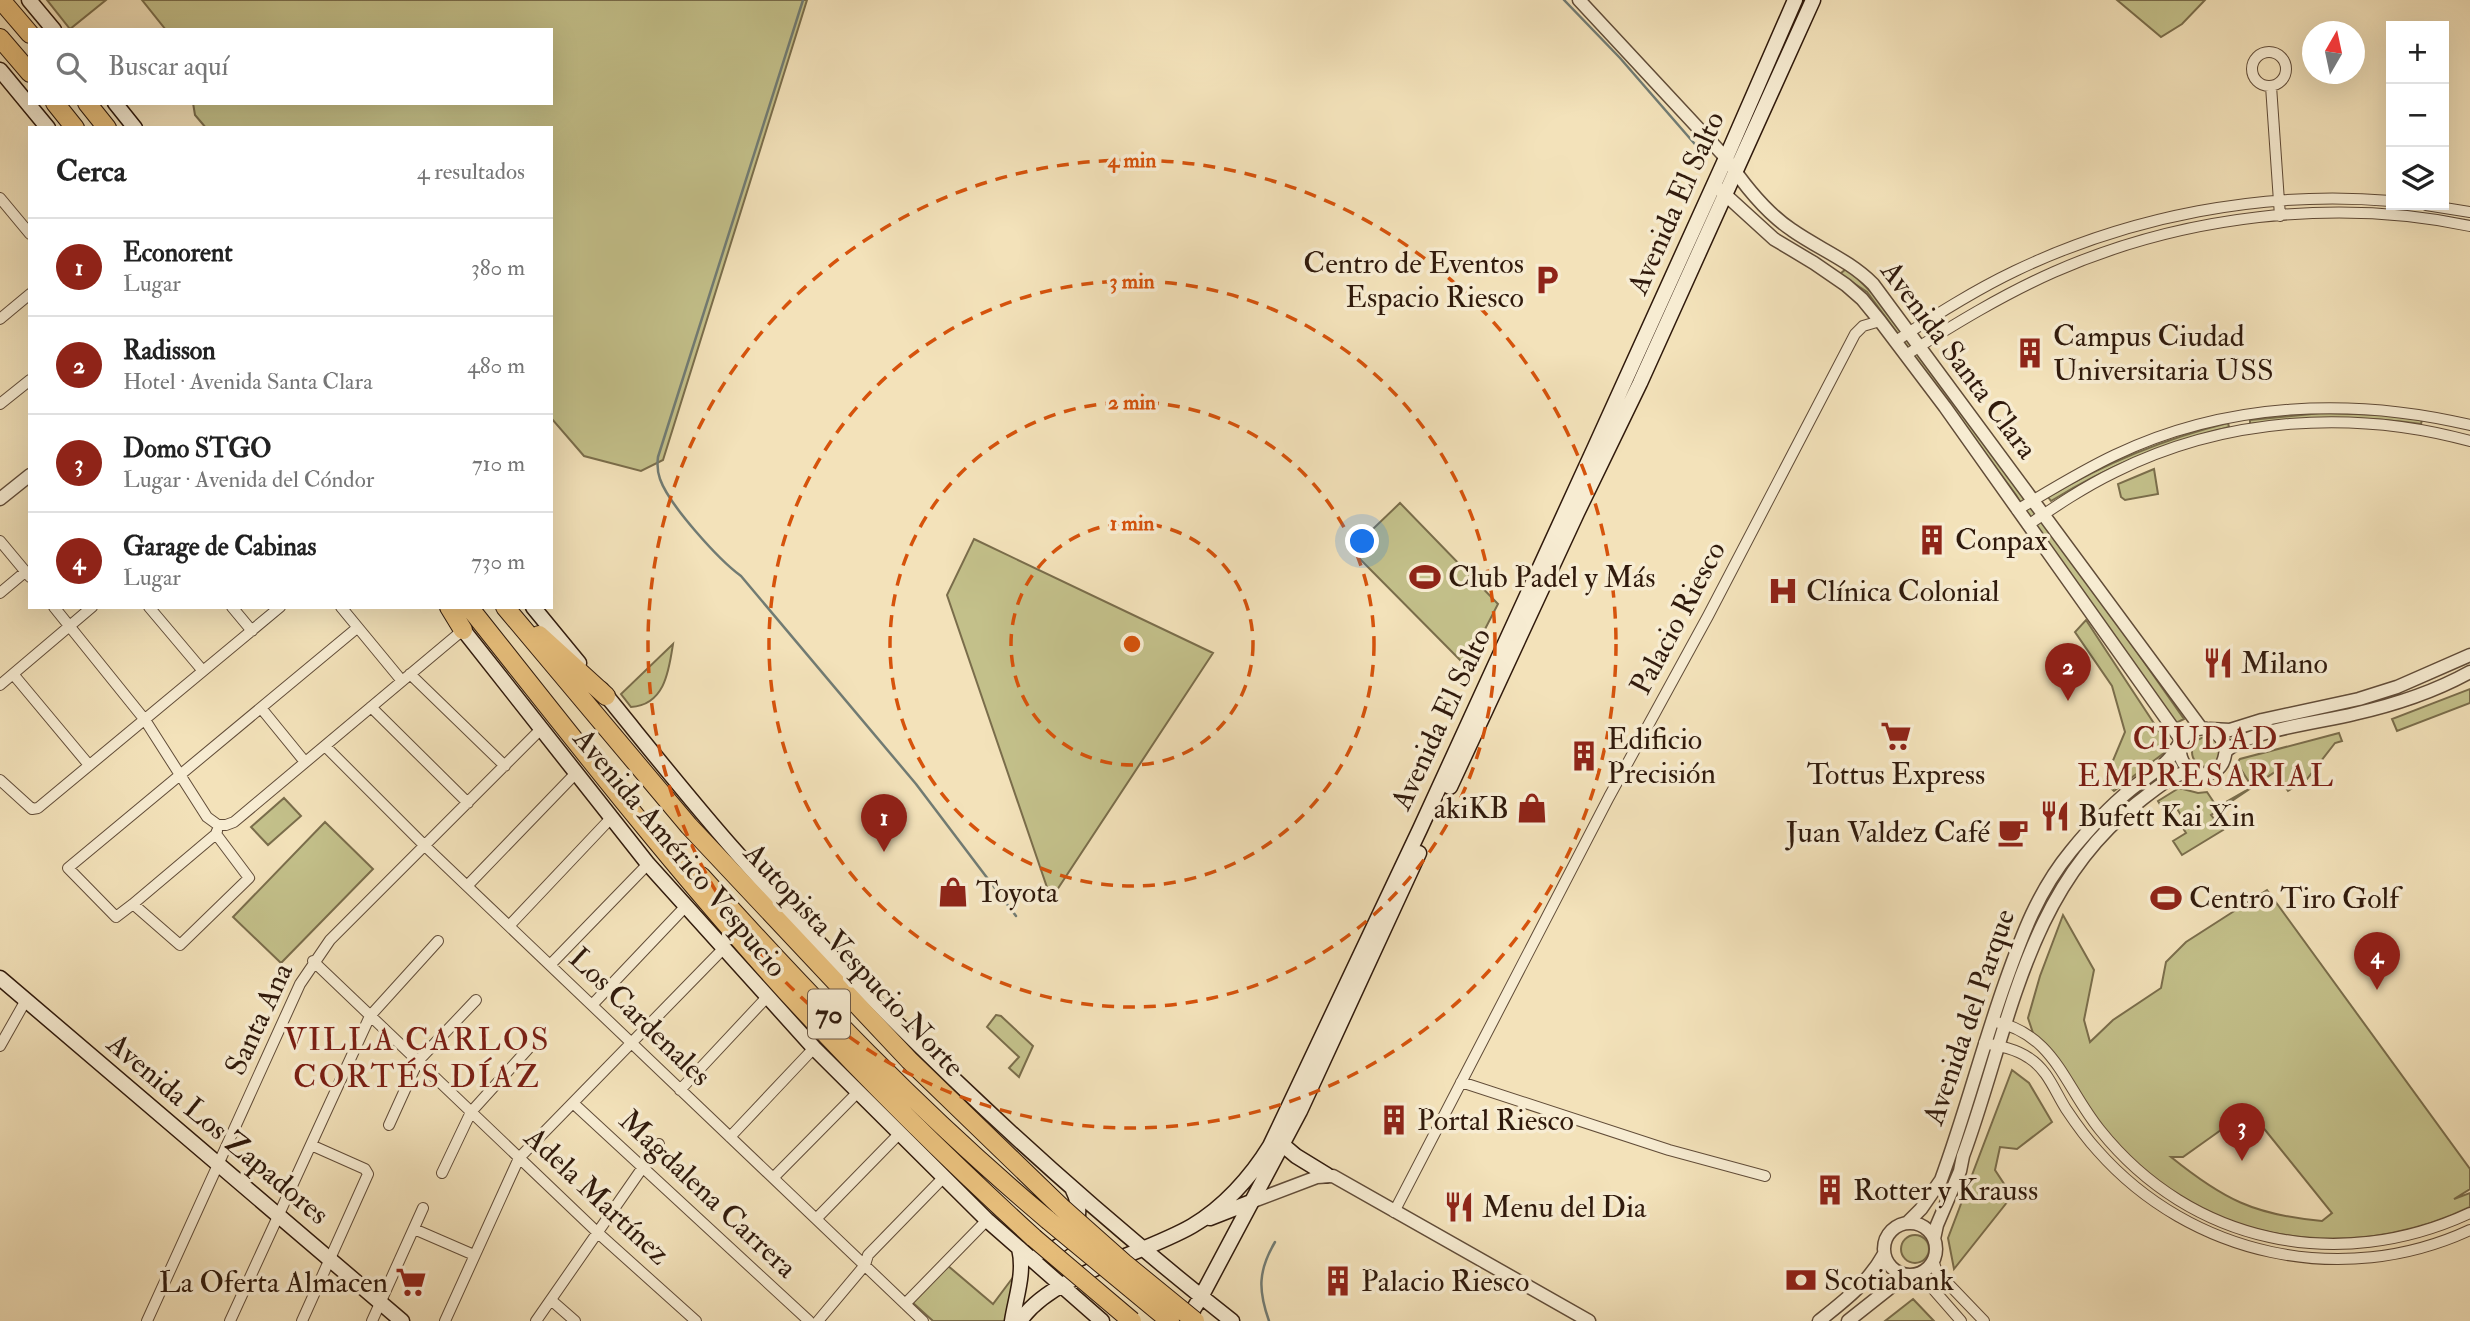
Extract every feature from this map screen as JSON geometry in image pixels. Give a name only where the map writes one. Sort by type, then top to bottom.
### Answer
[{"type":"highway","points":[[1,0],[28,32]]},
{"type":"highway","points":[[16,0],[32,28]]},
{"type":"highway","points":[[0,38],[28,72]]},
{"type":"highway","points":[[56,105],[73,126]]},
{"type":"highway","points":[[89,105],[105,126]]},
{"type":"highway","points":[[448,609],[463,630]]},
{"type":"highway","name":"70","points":[[471,609],[622,796],[657,829],[908,1094],[993,1174],[1170,1321]]},
{"type":"highway","points":[[509,609],[606,696]]},
{"type":"highway","name":"Autopista Vespucio Norte","points":[[509,609],[689,826],[909,1060],[1124,1264],[1195,1321]]},
{"type":"highway","points":[[622,796],[722,918],[807,1014],[941,1151],[1034,1238],[1132,1321]]},
{"type":"main road","points":[[29,0],[52,28]]},
{"type":"main road","name":"Avenida El Salto","points":[[1020,1321],[1036,1302],[1060,1285],[1193,1226],[1225,1200],[1251,1173],[1270,1146],[1430,806],[1726,158],[1795,0]]},
{"type":"main road","name":"Avenida El Salto","points":[[1186,1321],[1283,1145],[1640,383],[1813,0]]},
{"type":"main road","points":[[0,69],[28,103]]},
{"type":"main road","points":[[29,105],[46,126]]},
{"type":"main road","points":[[117,105],[133,126]]},
{"type":"main road","points":[[535,609],[738,854],[883,1009],[987,1112],[1070,1186],[1232,1321]]},
{"type":"main road","name":"Avenida Américo Vespucio","points":[[463,630],[578,772],[648,864],[767,998],[943,1178],[1102,1321]]},
{"type":"main road","name":"Avenida Los Zapadores","points":[[0,978],[402,1321]]},
{"type":"main road","points":[[1283,1145],[1328,1175]]},
{"type":"main road","points":[[1012,1321],[1021,1277],[1019,1248],[1037,1252],[1049,1251],[1060,1246],[1069,1237],[1076,1227],[1079,1209],[1070,1186]]},
{"type":"main road","points":[[1193,1226],[1251,1202]]},
{"type":"main road","points":[[1082,1303],[1079,1288],[1082,1281],[1093,1271]]},
{"type":"street","name":"Avenida Santa Clara","points":[[1579,0],[1726,158],[1763,206],[1786,226],[1838,256],[1865,276],[1910,332],[2032,501],[2204,728]]},
{"type":"street","points":[[2271,86],[2280,216]]},
{"type":"street","name":"Avenida Santa Clara","points":[[1714,184],[1774,239],[1814,263],[1862,299],[1945,407],[2181,743]]},
{"type":"street","points":[[0,198],[27,226]]},
{"type":"street","points":[[1896,341],[1984,287],[2063,250],[2097,238],[2167,219],[2279,201],[2386,201]]},
{"type":"street","points":[[2449,209],[2470,212]]},
{"type":"street","points":[[1906,355],[2004,297],[2056,271],[2111,250],[2168,234],[2220,224],[2312,214],[2425,218],[2470,226]]},
{"type":"street","points":[[2063,250],[2064,260],[2070,265]]},
{"type":"street","points":[[2048,257],[2055,261],[2056,271]]},
{"type":"street","points":[[0,318],[28,296]]},
{"type":"street","name":"Palacio Riesco","points":[[1394,1212],[1605,805],[1708,616],[1855,334],[1863,326],[1880,321]]},
{"type":"street","points":[[0,404],[28,382]]},
{"type":"street","points":[[2018,510],[2068,479],[2130,448],[2229,418],[2299,408],[2343,407],[2427,416],[2470,425]]},
{"type":"street","points":[[2245,415],[2248,429]]},
{"type":"street","points":[[2424,430],[2427,416]]},
{"type":"street","points":[[2229,418],[2232,432]]},
{"type":"street","points":[[2440,433],[2443,419]]},
{"type":"street","points":[[2028,525],[2102,478],[2137,461],[2232,432],[2297,423],[2350,422],[2424,430],[2470,441]]},
{"type":"street","points":[[0,499],[28,477]]},
{"type":"street","points":[[0,541],[28,575],[0,593]]},
{"type":"street","points":[[56,609],[145,720],[248,878],[180,944],[133,904]]},
{"type":"street","points":[[0,685],[90,609]]},
{"type":"street","points":[[151,609],[203,671]]},
{"type":"street","points":[[234,609],[251,631]]},
{"type":"street","points":[[0,780],[34,809],[278,609]]},
{"type":"street","points":[[343,609],[406,678],[505,766]]},
{"type":"street","points":[[358,628],[68,868],[116,918],[217,830],[234,822],[463,630]]},
{"type":"street","points":[[2467,661],[2359,699],[2273,717],[2230,730],[2204,728],[2187,733],[2181,743],[2181,760],[2190,771],[2204,774],[2217,770],[2222,765],[2226,751],[2231,747],[2255,737],[2400,702],[2470,673]]},
{"type":"street","points":[[13,674],[89,765]]},
{"type":"street","points":[[371,707],[468,803]]},
{"type":"street","points":[[261,708],[305,762]]},
{"type":"street","name":"Santa Ana","points":[[147,1321],[300,984],[313,961],[330,940],[542,728]]},
{"type":"street","points":[[2204,728],[2221,737],[2226,751]]},
{"type":"street","name":"Avenida del Parque","points":[[1907,1223],[1922,1209],[1941,1180],[2024,927],[2053,873],[2101,816],[2131,788],[2167,762],[2181,743]]},
{"type":"street","name":"Los Cardenales","points":[[325,746],[425,846],[923,1321]]},
{"type":"street","name":"Avenida del Parque","points":[[1934,1239],[1937,1225],[1960,1171],[1998,1046],[2043,920],[2071,873],[2103,834],[2170,779],[2190,771]]},
{"type":"street","points":[[467,886],[578,772]]},
{"type":"street","points":[[509,926],[612,817]]},
{"type":"street","points":[[550,965],[648,864]]},
{"type":"street","points":[[592,1005],[685,907]]},
{"type":"street","points":[[230,1321],[370,1016],[438,941]]},
{"type":"street","points":[[445,1321],[519,1158],[723,949]]},
{"type":"street","name":"Adela Martínez","points":[[313,961],[598,1233],[696,1321]]},
{"type":"street","points":[[680,1090],[767,998]]},
{"type":"street","points":[[0,1046],[26,1000]]},
{"type":"street","points":[[389,1125],[418,1061],[476,1000]]},
{"type":"street","points":[[1992,1021],[2020,1029],[2055,1060],[2098,1128],[2134,1167],[2190,1207],[2224,1223],[2289,1242],[2312,1245],[2361,1244],[2438,1227],[2470,1213]]},
{"type":"street","points":[[1984,1044],[2028,1057],[2043,1070],[2082,1133],[2123,1177],[2176,1217],[2216,1237],[2285,1255],[2347,1260],[2392,1255],[2440,1242],[2470,1230]]},
{"type":"street","points":[[730,1137],[814,1048]]},
{"type":"street","points":[[442,1173],[471,1112],[528,1049]]},
{"type":"street","points":[[1461,1082],[1669,1150],[1765,1176]]},
{"type":"street","points":[[773,1178],[857,1093]]},
{"type":"street","name":"Magdalena Carrera","points":[[573,1103],[809,1321]]},
{"type":"street","points":[[816,1219],[898,1134]]},
{"type":"street","points":[[536,1321],[659,1144]]},
{"type":"street","points":[[302,1321],[368,1172],[311,1145]]},
{"type":"street","points":[[2123,1177],[2134,1177],[2134,1167]]},
{"type":"street","points":[[1251,1202],[1328,1175],[1589,1321]]},
{"type":"street","points":[[818,1321],[864,1265],[868,1255],[943,1178]]},
{"type":"street","points":[[2146,1196],[2144,1191],[2147,1187],[2157,1185]]},
{"type":"street","points":[[372,1321],[423,1208]]},
{"type":"street","points":[[905,1304],[987,1220]]},
{"type":"street","points":[[1819,1321],[1861,1286],[1877,1267],[1884,1254],[1888,1234],[1900,1224],[1923,1226],[1934,1239],[1936,1253],[1926,1269],[1910,1275],[1848,1321]]},
{"type":"street","points":[[414,1229],[474,1255]]},
{"type":"street","points":[[2285,1255],[2292,1249],[2289,1242]]},
{"type":"street","points":[[2309,1258],[2307,1249],[2312,1245]]},
{"type":"street","points":[[1884,1254],[1893,1269],[1926,1281],[1961,1321]]},
{"type":"street","points":[[1933,1260],[1937,1272],[1984,1321]]},
{"type":"street","points":[[551,1300],[575,1321]]},
{"type":"shaded area","points":[[47,0],[106,0],[71,28]]},
{"type":"shaded area","points":[[142,0],[807,0],[663,460],[641,471],[584,456],[553,420],[553,126],[204,126],[195,115],[193,105],[553,105],[553,28],[164,28]]},
{"type":"shaded area","points":[[2117,0],[2205,0],[2182,24],[2161,37]]},
{"type":"shaded area","points":[[1847,268],[1877,298],[2102,602],[2184,719],[2176,723],[2036,529],[2016,495],[1867,292],[1840,274]]},
{"type":"shaded area","points":[[2322,413],[2385,415],[2422,420],[2421,424],[2336,418],[2250,424],[2250,420]]},
{"type":"shaded area","points":[[2228,423],[2229,427],[2181,441],[2116,466],[2051,501],[2048,497],[2135,453]]},
{"type":"shaded area","points":[[2154,469],[2158,494],[2125,500],[2121,497],[2118,484]]},
{"type":"shaded area","name":"Club Padel y Más","points":[[1400,503],[1498,604],[1466,666],[1351,550]]},
{"type":"shaded area","points":[[974,539],[1213,653],[1051,899],[947,595]]},
{"type":"shaded area","points":[[2086,620],[2163,737],[2164,753],[2114,791],[2104,782],[2125,732],[2112,686],[2075,632]]},
{"type":"shaded area","points":[[673,644],[667,675],[658,693],[642,705],[631,707],[621,694]]},
{"type":"shaded area","points":[[2470,689],[2470,703],[2397,731],[2392,719]]},
{"type":"shaded area","points":[[2339,733],[2342,741],[2335,743],[2307,779],[2288,791],[2275,772],[2211,815],[2223,830],[2182,855],[2173,841],[2186,833],[2181,825],[2185,822],[2176,807],[2165,813],[2158,801],[2179,788],[2198,793],[2207,792],[2217,807],[2252,787],[2237,763],[2240,759]]},
{"type":"shaded area","points":[[2207,737],[2217,742],[2222,752],[2217,762],[2207,767],[2197,762],[2192,752],[2197,742]]},
{"type":"shaded area","points":[[284,798],[301,816],[268,845],[251,827]]},
{"type":"shaded area","points":[[325,822],[373,869],[281,963],[233,917]]},
{"type":"shaded area","points":[[2267,890],[2470,1169],[2470,1189],[2454,1199],[2470,1193],[2470,1207],[2431,1223],[2391,1233],[2349,1238],[2307,1238],[2266,1231],[2226,1219],[2188,1202],[2153,1178],[2133,1160],[2107,1134],[2034,1036],[2028,1018],[2040,976],[2063,915],[2094,970],[2084,1020],[2090,1042],[2113,1020],[2161,988],[2166,962],[2186,942]],"holes":[[[2249,1110],[2332,1213],[2322,1221],[2258,1209],[2207,1184],[2171,1157],[2183,1157]]]},
{"type":"shaded area","points":[[996,1015],[1001,1016],[1033,1046],[1019,1077],[1009,1068],[1019,1057],[987,1027]]},
{"type":"shaded area","points":[[2012,1070],[2029,1083],[2052,1122],[2017,1149],[2000,1147],[1995,1170],[2012,1196],[1954,1269],[1948,1238]]},
{"type":"shaded area","points":[[1915,1235],[1925,1239],[1929,1249],[1925,1259],[1915,1263],[1905,1259],[1901,1249],[1905,1239]]},
{"type":"shaded area","points":[[947,1265],[993,1304],[1014,1276],[1005,1321],[933,1321],[912,1302]]},
{"type":"shaded area","points":[[1913,1299],[1934,1321],[1885,1321]]},
{"type":"waterway","points":[[803,0],[658,457],[658,473],[665,490],[684,517],[708,545],[741,576],[916,784],[1016,916]]},
{"type":"waterway","points":[[1564,0],[1620,58],[1700,150]]},
{"type":"waterway","points":[[1269,1321],[1261,1281],[1265,1262],[1275,1242]]},
{"type":"place","name":"Centro de Eventos Espacio Riesco","points":[[1547,280]]},
{"type":"place","name":"Campus Ciudad Universitaria USS","points":[[2030,353]]},
{"type":"place","name":"Conpax","points":[[1932,540]]},
{"type":"place","name":"Club Padel y Más","points":[[1425,577]]},
{"type":"place","name":"Clínica Colonial","points":[[1783,591]]},
{"type":"place","name":"Milano","points":[[2218,663]]},
{"type":"place","name":"Radisson","points":[[2068,701]]},
{"type":"place","name":"Tottus Express","points":[[1896,736]]},
{"type":"place","name":"Edificio Precisión","points":[[1584,756]]},
{"type":"place","name":"akiKB","points":[[1532,808]]},
{"type":"place","name":"Bufett Kai Xin","points":[[2055,816]]},
{"type":"place","name":"Juan Valdez Café","points":[[2013,832]]},
{"type":"place","name":"Econorent","points":[[884,852]]},
{"type":"place","name":"Toyota","points":[[953,892]]},
{"type":"place","name":"Centro Tiro Golf","points":[[2166,898]]},
{"type":"place","name":"Garage de Cabinas","points":[[2377,990]]},
{"type":"place","name":"Portal Riesco","points":[[1394,1120]]},
{"type":"place","name":"Domo STGO","points":[[2242,1161]]},
{"type":"place","name":"Rotter y Krauss","points":[[1830,1190]]},
{"type":"place","name":"Menu del Dia","points":[[1459,1207]]},
{"type":"place","name":"Scotiabank","points":[[1801,1280]]},
{"type":"place","name":"Palacio Riesco","points":[[1338,1281]]},
{"type":"place","name":"La Oferta Almacen","points":[[411,1282]]},
{"type":"district","name":"CIUDAD EMPRESARIAL","points":[[2206,758]]},
{"type":"district","name":"VILLA CARLOS CORTÉS DÍAZ","points":[[417,1058]]}]
